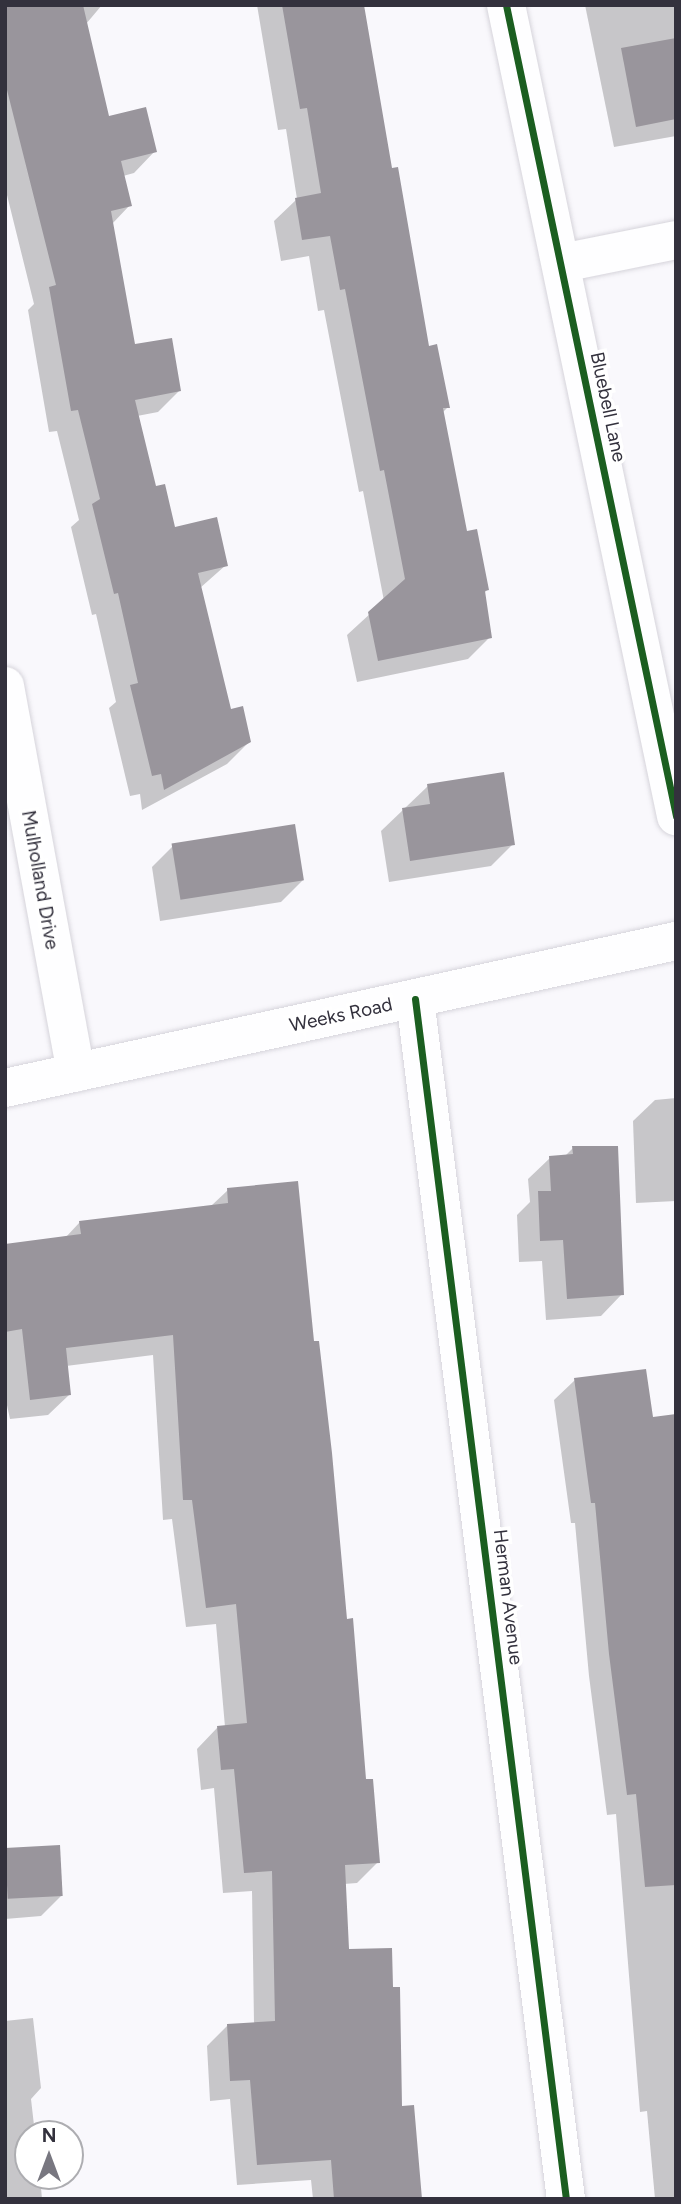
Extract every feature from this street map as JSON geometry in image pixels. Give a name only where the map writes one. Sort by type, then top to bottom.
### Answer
[{"type":"street","name":"Bluebell Lane","points":[[506,5],[676,816]]},
{"type":"street","points":[[562,263],[676,240]]},
{"type":"street","name":"Mulholland Drive","points":[[5,686],[76,1073]]},
{"type":"street","name":"Weeks Road","points":[[5,1088],[676,942]]},
{"type":"street","name":"Herman Avenue","points":[[415,999],[566,2199]]},
{"type":"building","points":[[5,5],[83,5],[109,116],[146,107],[157,152],[121,161],[132,206],[111,211],[135,344],[172,338],[181,391],[135,400],[156,486],[165,484],[175,527],[217,517],[228,566],[198,573],[231,709],[243,706],[251,742],[164,790],[161,774],[152,776],[130,685],[138,683],[118,593],[114,594],[92,504],[100,499],[78,410],[71,411],[49,287],[56,285],[5,82]]},
{"type":"building","points":[[282,5],[364,5],[392,168],[398,167],[429,346],[437,344],[450,408],[443,408],[467,531],[477,529],[489,590],[485,591],[492,638],[378,661],[368,612],[405,579],[384,470],[380,471],[345,289],[340,290],[330,236],[302,240],[295,198],[321,193],[307,108],[300,109]]},
{"type":"building","points":[[676,38],[676,119],[636,127],[621,48]]},
{"type":"building","points":[[504,772],[515,845],[410,861],[402,808],[430,804],[427,784]]},
{"type":"building","points":[[295,824],[304,880],[180,900],[172,844]]},
{"type":"building","points":[[572,1146],[618,1146],[624,1295],[567,1299],[563,1240],[540,1241],[538,1191],[551,1191],[549,1156],[573,1154]]},
{"type":"building","points":[[298,1181],[314,1341],[319,1341],[332,1453],[347,1619],[353,1618],[366,1779],[373,1779],[380,1863],[345,1865],[349,1949],[392,1948],[393,1987],[400,1987],[402,2106],[414,2105],[422,2199],[334,2199],[331,2160],[257,2165],[250,2080],[230,2081],[227,2024],[275,2021],[272,1871],[244,1873],[234,1769],[221,1770],[217,1726],[247,1723],[236,1604],[206,1608],[192,1500],[183,1500],[173,1335],[66,1348],[71,1395],[30,1400],[22,1329],[5,1332],[5,1244],[81,1234],[79,1221],[228,1203],[227,1188]]},
{"type":"building","points":[[646,1369],[653,1417],[676,1414],[676,1885],[645,1887],[636,1794],[627,1795],[609,1654],[595,1503],[591,1503],[574,1378]]},
{"type":"building","points":[[60,1845],[63,1896],[8,1899],[5,1848]]},
{"type":"cycle path","points":[[506,5],[676,816]]},
{"type":"cycle path","points":[[415,999],[566,2199]]}]
